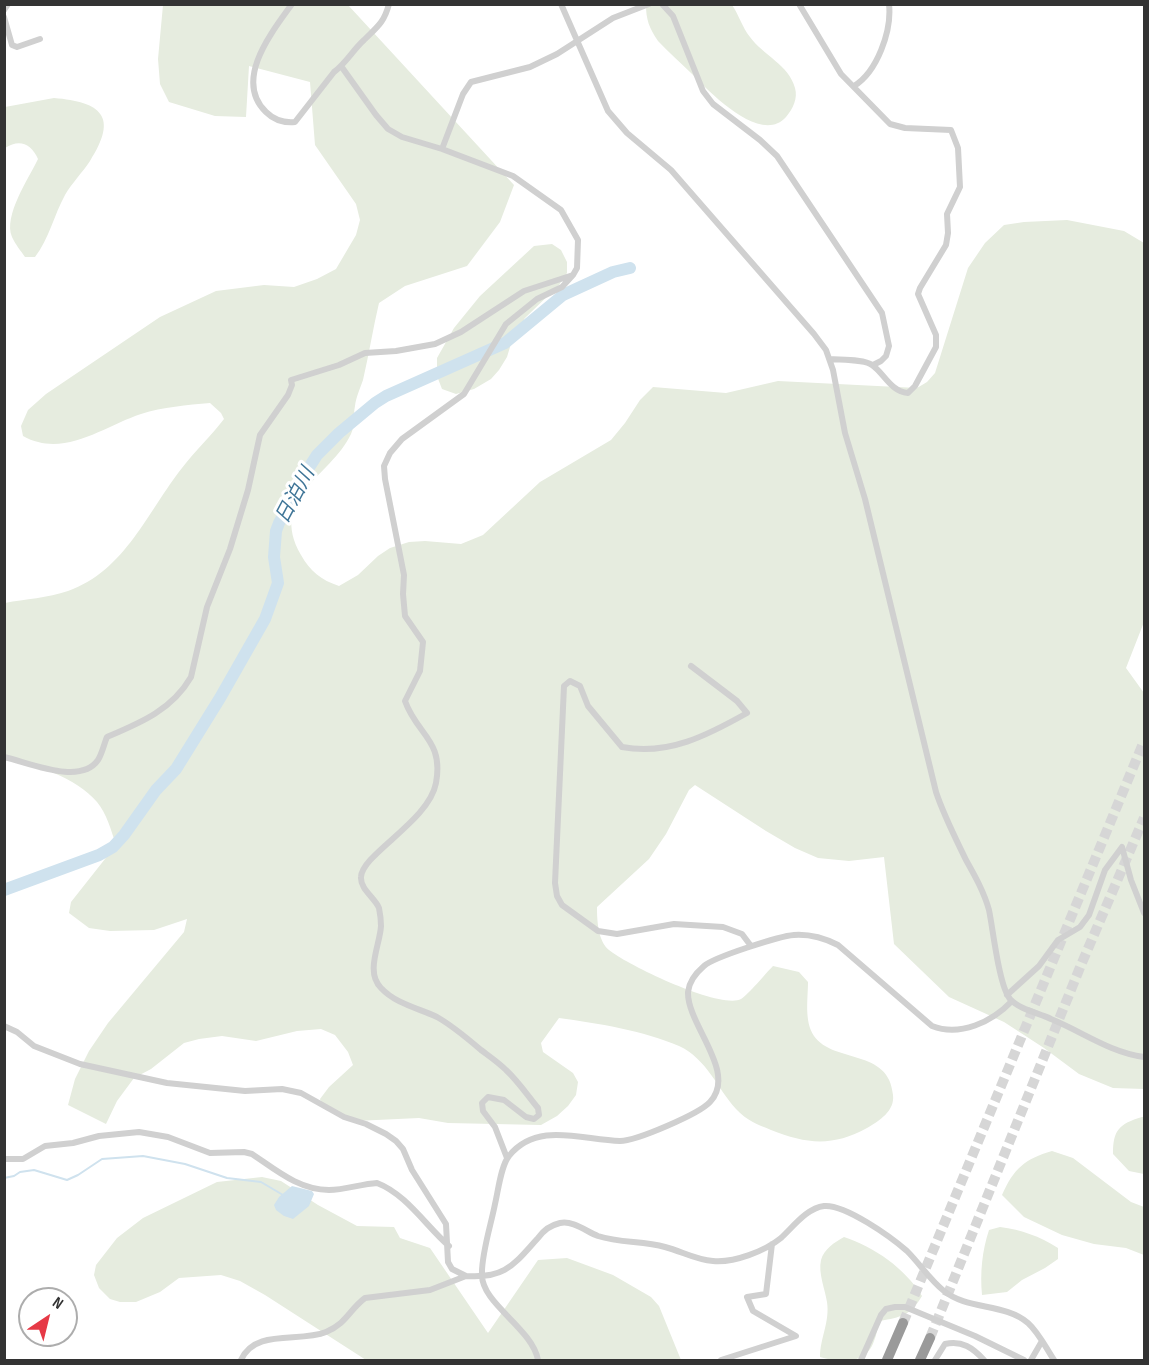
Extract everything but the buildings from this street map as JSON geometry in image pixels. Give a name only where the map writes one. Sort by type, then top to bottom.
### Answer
[{"type":"highway","points":[[888,1360],[903,1323]]},
{"type":"highway","points":[[920,1360],[930,1338]]},
{"type":"street","points":[[4,10],[8,4]]},
{"type":"street","points":[[292,4],[259,56],[252,84],[259,105],[270,116],[285,122],[295,122],[334,72],[376,30],[386,16],[389,4]]},
{"type":"street","points":[[561,4],[608,111],[627,133],[670,170],[814,334],[830,359],[845,433],[865,499],[936,792],[943,812],[983,892],[998,961],[1010,998],[1104,1046],[1144,1057]]},
{"type":"street","points":[[442,149],[463,94],[471,82],[530,67],[557,54],[613,18],[650,4]]},
{"type":"street","points":[[662,4],[673,16],[703,91],[713,105],[760,140],[777,156],[882,313],[889,346],[886,356],[873,365]]},
{"type":"street","points":[[799,4],[841,74],[877,113],[890,124],[905,128],[951,130],[958,148],[960,187],[947,214],[946,245],[918,294],[936,335],[936,347],[915,386],[908,393],[903,392],[890,384],[873,365],[866,362],[830,359]]},
{"type":"street","points":[[854,86],[868,75],[875,63],[888,28],[889,4]]},
{"type":"street","points":[[4,16],[12,45],[17,47],[40,39]]},
{"type":"street","points":[[341,66],[388,129],[402,137],[442,149],[513,176],[561,210],[578,240],[577,268],[573,275],[562,287],[537,299],[506,324],[464,394],[402,439],[390,453],[384,466],[404,574],[405,616],[423,642],[420,671],[405,701],[410,714],[434,745],[437,759],[436,783],[429,802],[402,832],[372,858],[360,875],[361,883],[379,908],[381,926],[374,967],[375,977],[380,987],[406,1005],[437,1017],[458,1031],[506,1070],[538,1108],[539,1114],[534,1119],[526,1117],[504,1100],[488,1097],[482,1103],[483,1111],[495,1127],[507,1158],[481,1277],[488,1294],[530,1339],[538,1360]]},
{"type":"street","points":[[4,757],[61,771],[74,772],[86,768],[98,761],[107,738],[153,716],[173,701],[185,687],[191,677],[207,607],[230,549],[242,510],[260,435],[288,395],[292,385],[291,380],[339,365],[365,353],[435,344],[461,332],[524,291],[573,275]]},
{"type":"street","points":[[691,666],[737,701],[747,713],[711,734],[687,744],[648,749],[622,747],[588,706],[580,686],[570,681],[564,686],[556,896],[562,904],[598,931],[617,934],[674,924],[723,927],[742,934],[751,946]]},
{"type":"street","points":[[507,1158],[530,1139],[545,1135],[622,1141],[646,1134],[695,1113],[709,1103],[716,1094],[719,1083],[717,1068],[689,1000],[689,985],[706,964],[751,946],[793,935],[826,939],[838,945],[932,1026],[954,1031],[971,1027],[1003,1011],[1010,998],[1039,966],[1058,940],[1080,927],[1089,915],[1105,870],[1122,847],[1131,880],[1144,913]]},
{"type":"street","points":[[4,1026],[17,1032],[34,1046],[80,1064],[167,1083],[245,1091],[282,1089],[301,1092],[344,1117],[366,1124],[396,1141],[403,1149],[412,1170],[447,1224],[448,1262],[452,1269],[466,1276],[481,1277],[499,1274],[513,1265],[541,1233],[561,1222],[570,1223],[611,1239],[664,1246],[702,1259],[716,1261],[735,1259],[772,1244],[810,1212],[820,1207],[835,1206],[905,1250],[945,1292],[954,1297],[1015,1315],[1028,1323],[1054,1360]]},
{"type":"street","points":[[5,1159],[23,1159],[45,1146],[73,1143],[99,1136],[148,1133],[168,1137],[210,1152],[252,1154],[297,1184],[314,1188],[328,1190],[376,1183],[382,1185],[390,1189],[411,1208],[449,1246]]},
{"type":"street","points":[[721,1360],[796,1336],[753,1311],[747,1297],[766,1294],[772,1244]]},
{"type":"street","points":[[241,1360],[249,1349],[272,1338],[299,1338],[327,1332],[349,1318],[357,1304],[365,1298],[430,1290],[466,1276]]},
{"type":"street","points":[[861,1360],[881,1315],[886,1310],[895,1307],[905,1307],[944,1323],[1024,1360]]},
{"type":"street","points":[[1031,1360],[1042,1341]]},
{"type":"street","points":[[935,1360],[945,1344],[951,1343],[973,1348],[984,1360]]},
{"type":"shaded area","points":[[163,5],[348,5],[514,185],[500,222],[467,266],[405,286],[379,303],[351,434],[330,463],[306,489],[297,502],[292,517],[293,535],[304,561],[317,574],[339,586],[358,575],[390,548],[409,542],[425,541],[461,544],[483,535],[540,482],[611,440],[640,400],[653,387],[726,393],[778,381],[917,388],[935,373],[968,268],[985,243],[1004,225],[1067,220],[1124,231],[1144,243],[1144,622],[1126,668],[1144,693],[1144,1089],[1113,1088],[1079,1074],[1004,1022],[949,997],[894,944],[884,857],[849,861],[818,858],[766,831],[695,785],[689,790],[666,834],[649,859],[597,907],[602,941],[619,957],[653,975],[695,992],[730,1001],[741,999],[773,966],[799,972],[808,982],[808,1017],[814,1036],[823,1045],[872,1063],[882,1070],[889,1080],[893,1101],[889,1111],[867,1128],[831,1141],[808,1141],[784,1135],[757,1124],[740,1113],[697,1058],[679,1046],[636,1032],[559,1018],[541,1043],[543,1052],[573,1073],[578,1082],[576,1095],[557,1116],[541,1125],[448,1123],[419,1118],[355,1121],[323,1108],[320,1099],[329,1087],[353,1065],[348,1052],[335,1035],[321,1029],[297,1031],[256,1041],[222,1036],[184,1043],[151,1069],[134,1078],[117,1101],[106,1124],[68,1105],[75,1079],[89,1051],[108,1023],[184,932],[187,919],[154,930],[110,931],[89,928],[69,913],[71,902],[116,845],[103,812],[88,793],[54,773],[5,755],[5,603],[68,591],[88,582],[105,569],[134,538],[182,468],[224,419],[210,403],[175,407],[141,414],[84,438],[54,444],[38,442],[23,436],[21,426],[28,410],[46,394],[160,317],[216,291],[264,285],[294,287],[336,269],[356,235],[360,220],[356,204],[315,145],[310,82],[249,66],[246,117],[215,116],[169,102],[160,84],[158,59]]},
{"type":"shaded area","points":[[646,5],[732,5],[750,37],[782,67],[792,80],[796,96],[789,114],[775,124],[763,125],[735,112],[709,91],[658,41],[649,23]]},
{"type":"shaded area","points":[[54,98],[84,103],[94,108],[104,122],[103,133],[99,146],[90,161],[65,195],[40,250],[35,257],[25,257],[12,237],[11,219],[18,197],[38,159],[32,149],[24,144],[10,145],[5,148],[5,107]]},
{"type":"shaded area","points":[[552,244],[561,250],[567,262],[567,273],[559,285],[525,318],[513,337],[507,357],[499,370],[491,379],[474,389],[456,394],[442,389],[437,376],[437,358],[454,328],[480,296],[534,246]]},
{"type":"shaded area","points":[[1144,1117],[1144,1174],[1129,1171],[1113,1154],[1114,1139],[1119,1129],[1128,1122]]},
{"type":"shaded area","points":[[1052,1151],[1073,1158],[1131,1202],[1144,1207],[1144,1255],[1126,1248],[1094,1244],[1062,1235],[1024,1217],[1002,1195],[1021,1166],[1034,1157]]},
{"type":"shaded area","points":[[262,1177],[281,1181],[318,1205],[357,1226],[394,1227],[400,1238],[430,1248],[488,1333],[538,1260],[567,1258],[613,1275],[651,1297],[659,1306],[681,1360],[366,1360],[265,1295],[240,1281],[221,1275],[179,1278],[160,1292],[136,1302],[120,1302],[110,1299],[99,1288],[94,1275],[96,1265],[117,1238],[143,1218],[217,1182]]},
{"type":"shaded area","points":[[1000,1227],[1030,1234],[1051,1244],[1058,1248],[1058,1259],[1022,1280],[1007,1292],[982,1295],[982,1262],[989,1230]]},
{"type":"shaded area","points":[[844,1237],[866,1246],[888,1260],[907,1276],[922,1296],[909,1312],[880,1321],[874,1341],[865,1354],[859,1358],[844,1361],[820,1357],[828,1309],[820,1265],[827,1249]]},
{"type":"water","points":[[292,1186],[312,1191],[314,1194],[309,1206],[293,1219],[284,1216],[276,1210],[274,1205],[279,1197]]},
{"type":"waterway","name":"日泊川","points":[[4,890],[99,855],[113,847],[156,790],[176,769],[265,619],[278,583],[274,557],[276,531],[279,523],[317,455],[339,433],[386,396],[505,343],[563,295],[613,272],[630,268]]},
{"type":"waterway","points":[[4,1178],[34,1170],[67,1180],[102,1159],[143,1156],[185,1164],[227,1178],[261,1182],[283,1195]]},
{"type":"tunnel","points":[[903,1323],[1144,741]]},
{"type":"tunnel","points":[[930,1338],[1081,965],[1144,818]]}]
